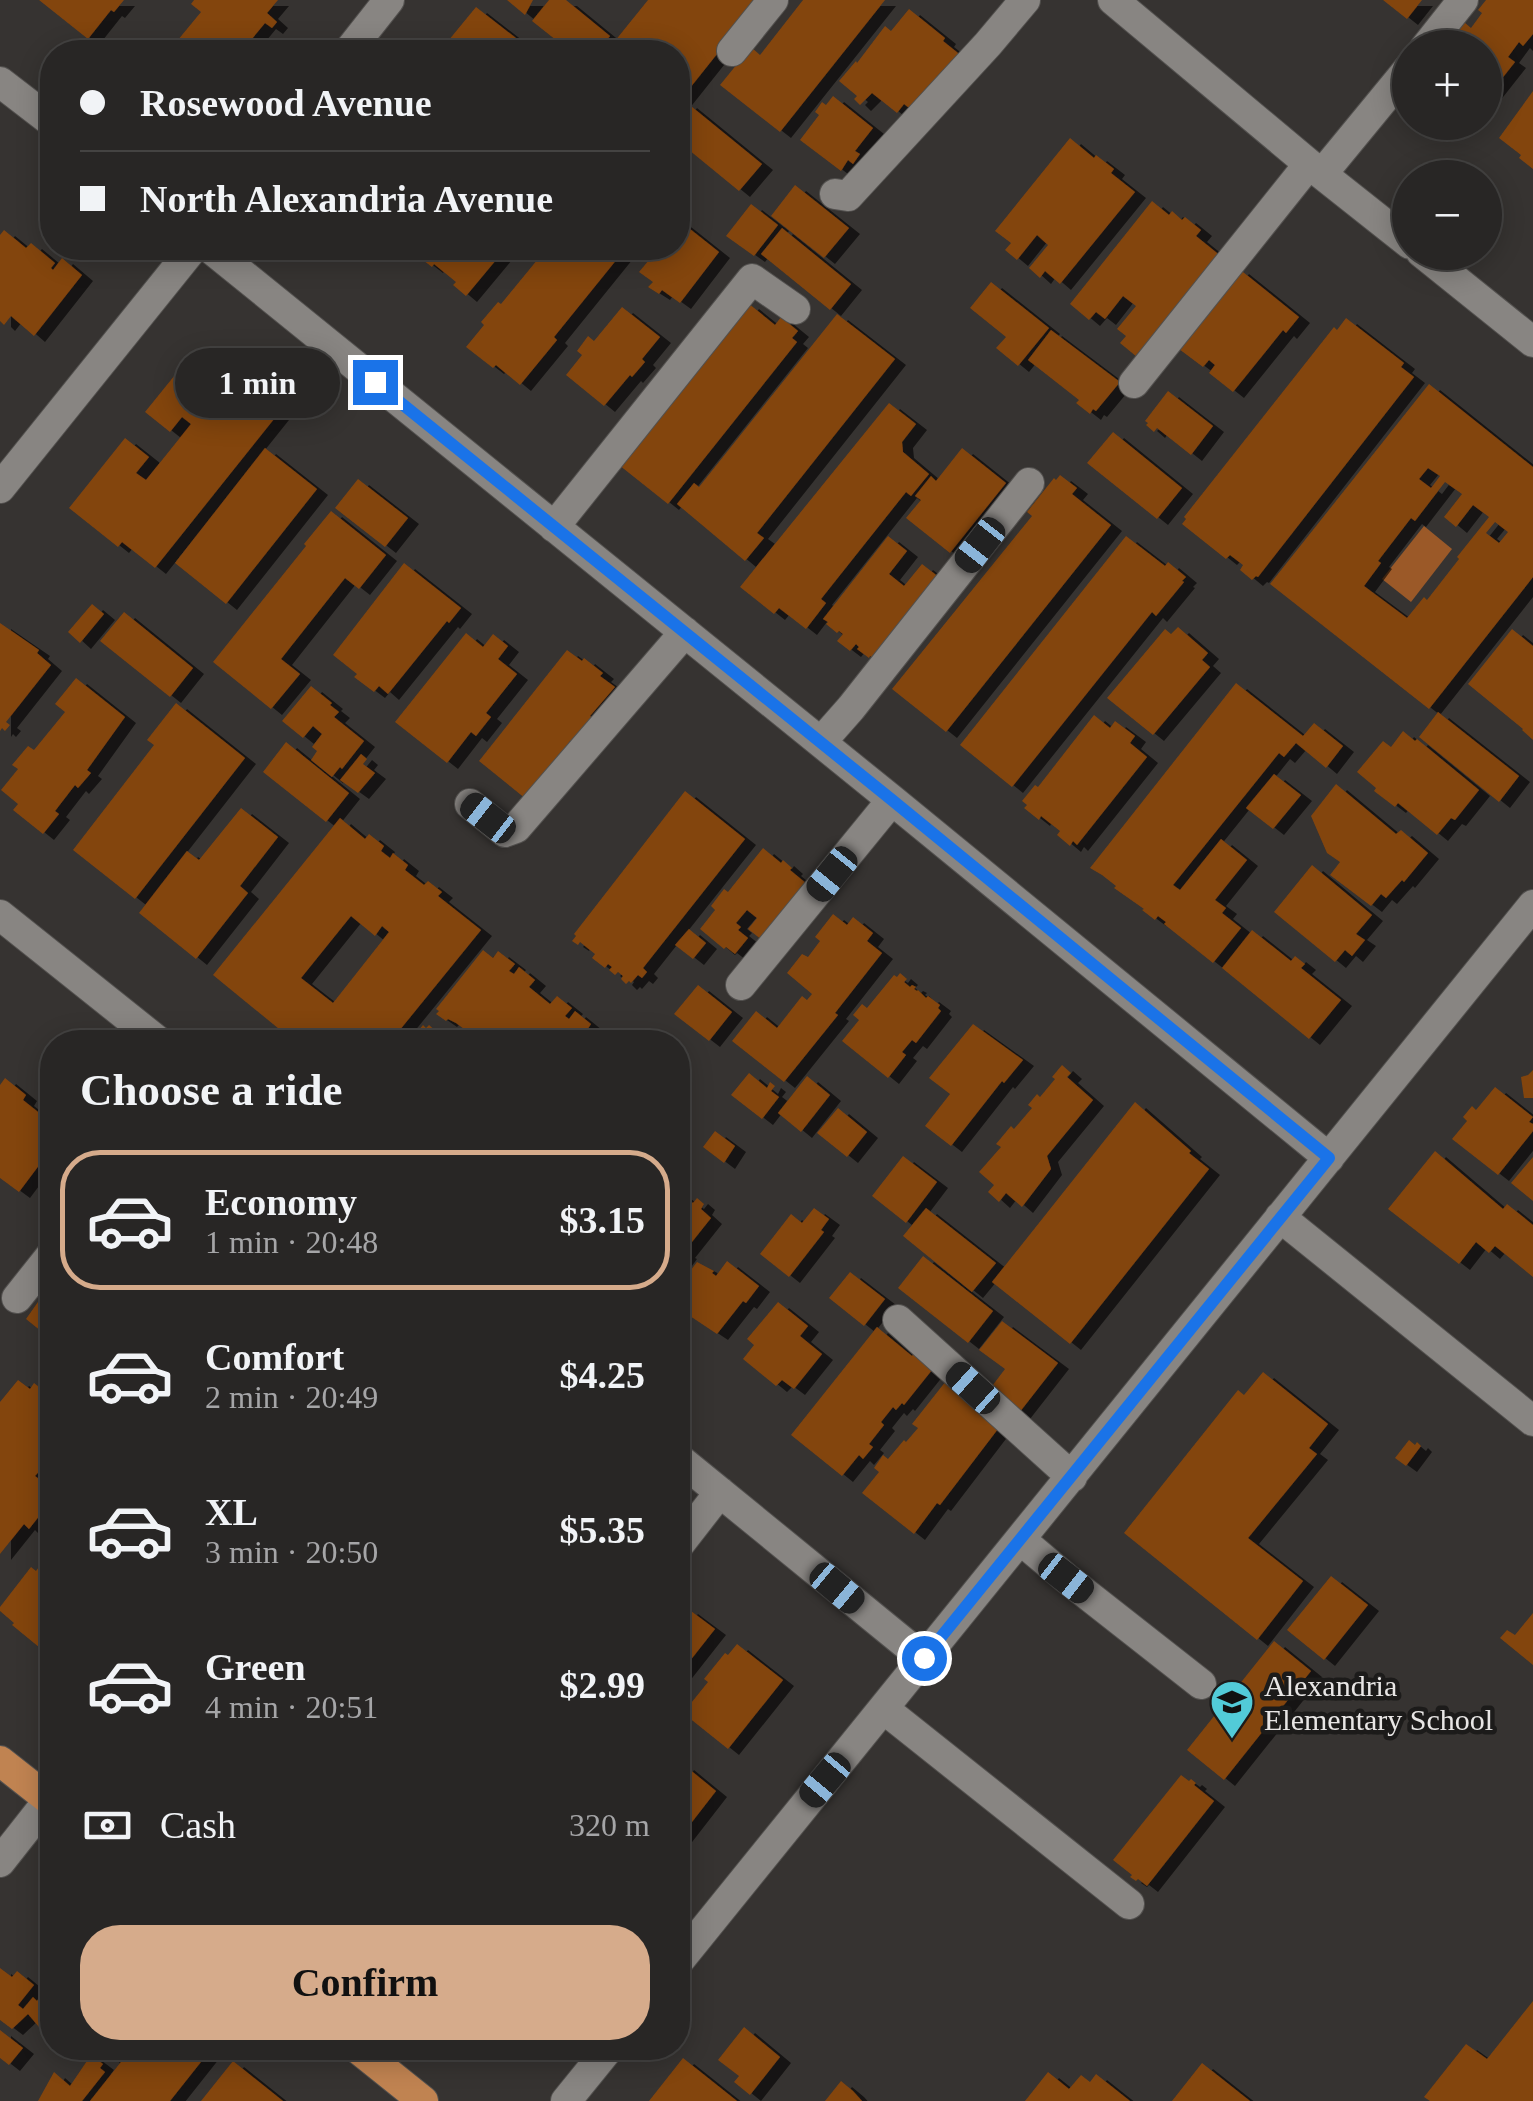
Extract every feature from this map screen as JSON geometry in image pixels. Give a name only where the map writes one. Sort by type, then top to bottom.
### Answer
[{"type":"main road","points":[[0,1761],[40,1791]]},
{"type":"main road","points":[[372,2060],[424,2101]]},
{"type":"street","points":[[357,40],[389,0]]},
{"type":"street","points":[[732,51],[773,0]]},
{"type":"street","points":[[835,194],[848,196],[1025,0]]},
{"type":"street","points":[[1113,0],[1392,229]]},
{"type":"street","points":[[1440,30],[1463,0]]},
{"type":"street","points":[[0,82],[40,113]]},
{"type":"street","points":[[1134,383],[1316,168],[1392,86]]},
{"type":"street","points":[[0,488],[183,260]]},
{"type":"street","points":[[225,260],[1329,1158]]},
{"type":"street","points":[[1443,270],[1533,342]]},
{"type":"street","points":[[554,526],[752,279],[794,310]]},
{"type":"street","points":[[821,742],[1029,483]]},
{"type":"street","points":[[470,804],[505,832],[516,828],[685,632]]},
{"type":"street","points":[[741,985],[892,800]]},
{"type":"street","points":[[690,1947],[1533,905]]},
{"type":"street","points":[[0,915],[144,1030]]},
{"type":"street","points":[[1280,1217],[1533,1421]]},
{"type":"street","points":[[17,1298],[40,1269]]},
{"type":"street","points":[[898,1320],[1072,1477]]},
{"type":"street","points":[[690,1468],[924,1658]]},
{"type":"street","points":[[690,1531],[720,1492]]},
{"type":"street","points":[[1020,1540],[1201,1684]]},
{"type":"street","points":[[884,1709],[1129,1904]]},
{"type":"street","points":[[0,1862],[40,1813]]},
{"type":"street","points":[[566,2101],[599,2060]]},
{"type":"shaded area","points":[[1424,526],[1452,549],[1411,602],[1382,579]]},
{"type":"building","points":[[39,0],[124,0],[88,39]]},
{"type":"building","points":[[194,0],[278,0],[267,13],[277,22],[272,28],[265,23],[251,40],[178,40],[201,12],[191,4]]},
{"type":"building","points":[[507,0],[533,0],[525,15]]},
{"type":"building","points":[[549,0],[566,0],[610,36],[607,40],[556,40],[532,21]]},
{"type":"building","points":[[648,0],[760,0],[690,88],[690,40],[616,40]]},
{"type":"building","points":[[803,0],[885,0],[780,132],[720,85],[751,47],[760,55]]},
{"type":"building","points":[[1383,0],[1422,0],[1407,19]]},
{"type":"building","points":[[1486,0],[1533,0],[1533,34],[1523,46],[1519,42],[1508,57],[1515,62],[1502,78],[1502,30],[1458,30],[1464,22],[1471,28],[1482,13],[1478,10]]},
{"type":"building","points":[[476,7],[519,40],[449,40]]},
{"type":"building","points":[[909,9],[963,57],[917,114],[904,104],[897,113],[872,93],[860,105],[854,99],[857,96],[839,81],[885,26],[891,31]]},
{"type":"building","points":[[1533,91],[1533,169],[1502,140]]},
{"type":"building","points":[[833,96],[873,128],[855,151],[860,154],[853,164],[848,160],[841,171],[800,140],[819,115],[815,112],[822,102],[826,105]]},
{"type":"building","points":[[690,105],[762,164],[739,191],[690,151]]},
{"type":"building","points":[[1070,138],[1114,169],[1111,173],[1135,192],[1060,284],[1045,271],[1040,278],[1029,268],[1048,245],[1037,235],[1017,260],[1005,250],[1011,243],[995,231]]},
{"type":"building","points":[[795,185],[849,228],[824,258],[771,216]]},
{"type":"building","points":[[1152,201],[1169,215],[1172,211],[1182,220],[1185,217],[1201,230],[1196,236],[1222,257],[1137,357],[1120,343],[1126,336],[1117,329],[1136,306],[1123,296],[1105,319],[1096,312],[1089,320],[1070,304]]},
{"type":"building","points":[[751,204],[778,225],[754,256],[726,236]]},
{"type":"building","points":[[782,228],[851,284],[830,310],[761,254]]},
{"type":"building","points":[[690,229],[719,252],[680,303],[662,290],[659,294],[648,287],[653,282],[639,272],[649,260],[690,260]]},
{"type":"building","points":[[4,230],[26,248],[31,243],[40,250],[40,260],[55,263],[53,270],[64,260],[82,275],[34,336],[11,316],[4,325],[0,321],[0,235]]},
{"type":"building","points":[[423,260],[496,260],[466,296],[453,285],[456,282],[434,264],[432,267]]},
{"type":"building","points":[[537,260],[616,260],[520,385],[466,347],[484,325],[481,322],[498,302],[501,304]]},
{"type":"building","points":[[1238,268],[1299,317],[1286,333],[1283,330],[1233,392],[1209,373],[1215,365],[1209,360],[1203,367],[1179,349]]},
{"type":"building","points":[[991,282],[1049,328],[1018,366],[996,348],[1006,337],[970,308]]},
{"type":"building","points":[[748,303],[775,325],[781,317],[798,331],[792,338],[797,342],[668,504],[619,465]]},
{"type":"building","points":[[622,307],[660,337],[642,359],[645,362],[604,406],[566,375],[582,355],[577,351],[588,336],[594,341]]},
{"type":"building","points":[[837,314],[895,359],[757,533],[764,538],[745,561],[677,504],[694,483],[699,487]]},
{"type":"building","points":[[1346,318],[1404,363],[1401,367],[1414,377],[1252,580],[1240,570],[1243,565],[1230,555],[1226,559],[1182,524],[1184,517],[1334,327],[1337,330]]},
{"type":"building","points":[[1051,330],[1120,382],[1096,411],[1093,409],[1090,414],[1076,403],[1079,400],[1028,360]]},
{"type":"building","points":[[196,349],[278,414],[155,568],[122,542],[118,547],[69,508],[125,438],[149,457],[136,473],[146,480],[191,424],[182,417],[170,432],[145,412]]},
{"type":"building","points":[[1429,384],[1533,467],[1533,577],[1429,709],[1270,584]],"holes":[[[1428,468],[1440,476],[1431,488],[1419,479]],[[1445,482],[1462,494],[1444,517],[1456,527],[1473,505],[1489,517],[1427,600],[1424,597],[1407,618],[1364,586],[1411,518],[1415,521]],[[1495,522],[1508,532],[1499,543],[1486,533]]]},
{"type":"building","points":[[1168,391],[1213,426],[1191,455],[1157,428],[1154,432],[1146,425],[1145,421]]},
{"type":"building","points":[[889,403],[916,424],[902,442],[903,452],[929,474],[911,496],[906,492],[821,599],[826,603],[806,629],[779,608],[774,614],[740,587]]},
{"type":"building","points":[[1113,432],[1182,488],[1157,519],[1087,463]]},
{"type":"building","points":[[265,448],[317,489],[226,604],[175,563]]},
{"type":"building","points":[[962,448],[1006,483],[950,553],[906,518],[921,500],[915,496],[931,476],[936,481]]},
{"type":"building","points":[[1060,475],[1077,488],[1072,494],[1111,525],[946,732],[892,689],[1032,516],[1027,512]]},
{"type":"building","points":[[358,479],[408,518],[385,547],[335,508]]},
{"type":"building","points":[[331,511],[386,555],[359,589],[345,578],[281,659],[300,674],[271,709],[213,662]]},
{"type":"building","points":[[888,536],[907,551],[889,574],[904,586],[922,564],[940,578],[875,660],[857,649],[856,644],[850,651],[837,641],[843,634],[823,619]]},
{"type":"building","points":[[1126,536],[1165,566],[1168,562],[1186,577],[1184,582],[1156,616],[1152,612],[1012,787],[960,745]]},
{"type":"building","points":[[404,563],[461,608],[388,694],[379,686],[374,692],[333,655]]},
{"type":"building","points":[[92,604],[104,614],[80,643],[68,632]]},
{"type":"building","points":[[124,612],[193,668],[170,697],[100,641]]},
{"type":"building","points":[[0,623],[39,650],[37,653],[51,665],[6,722],[10,725],[5,731],[0,731]]},
{"type":"building","points":[[1178,627],[1208,653],[1202,660],[1210,667],[1153,735],[1107,698],[1165,629],[1171,634]]},
{"type":"building","points":[[1512,629],[1533,646],[1533,740],[1468,684]]},
{"type":"building","points":[[466,633],[483,647],[493,634],[508,646],[498,659],[517,674],[486,713],[491,717],[476,736],[471,732],[447,763],[395,722]]},
{"type":"building","points":[[567,650],[582,661],[584,658],[615,687],[590,716],[593,718],[574,744],[570,741],[571,746],[526,799],[479,761]]},
{"type":"building","points":[[76,678],[125,717],[87,770],[91,773],[78,788],[75,785],[43,834],[13,810],[18,804],[1,790],[18,769],[12,765],[28,746],[34,750],[65,712],[55,704]]},
{"type":"building","points":[[1236,683],[1303,736],[1314,723],[1343,746],[1326,768],[1296,743],[1284,757],[1279,753],[1173,885],[1180,890],[1221,839],[1247,860],[1215,900],[1226,908],[1222,913],[1241,928],[1213,963],[1166,922],[1158,916],[1155,920],[1090,868]]},
{"type":"building","points":[[311,686],[339,712],[334,717],[364,741],[332,777],[311,760],[317,751],[312,747],[322,734],[313,726],[303,738],[282,721]]},
{"type":"building","points":[[176,703],[245,758],[135,899],[73,850],[154,745],[147,740]]},
{"type":"building","points":[[1438,712],[1519,776],[1499,802],[1419,737]]},
{"type":"building","points":[[1094,715],[1110,728],[1115,721],[1135,736],[1130,743],[1147,757],[1077,845],[1073,841],[1070,846],[1057,835],[1060,831],[1041,816],[1039,820],[1024,808],[1027,805],[1022,801],[1035,785],[1038,787]]},
{"type":"building","points":[[1403,731],[1479,790],[1437,835],[1398,803],[1395,807],[1374,791],[1376,788],[1357,772],[1383,741],[1391,747]]},
{"type":"building","points":[[286,742],[349,793],[326,822],[263,772]]},
{"type":"building","points":[[361,754],[367,759],[363,764],[375,773],[358,793],[340,780]]},
{"type":"building","points":[[1274,774],[1301,795],[1273,829],[1246,808]]},
{"type":"building","points":[[1336,784],[1396,834],[1401,830],[1428,853],[1404,882],[1386,898],[1381,894],[1371,906],[1330,875],[1340,862],[1327,853],[1311,816]]},
{"type":"building","points":[[685,791],[745,839],[643,968],[647,972],[626,984],[623,976],[609,970],[612,967],[608,964],[605,968],[592,958],[595,954],[580,942],[578,945],[572,941],[574,934]]},
{"type":"building","points":[[241,808],[278,837],[240,886],[248,893],[196,959],[139,913],[187,851],[199,860]]},
{"type":"building","points":[[340,818],[365,839],[369,834],[384,846],[381,851],[390,858],[393,853],[408,865],[405,870],[424,885],[428,881],[442,892],[438,896],[481,930],[400,1030],[280,1030],[213,975]],"holes":[[[351,916],[375,936],[382,926],[389,932],[333,1003],[301,978]]]},
{"type":"building","points":[[763,848],[781,863],[783,860],[807,884],[762,940],[748,929],[757,918],[747,910],[736,923],[748,938],[735,954],[700,929],[715,910],[711,906],[724,889],[728,892]]},
{"type":"building","points":[[1312,865],[1372,915],[1356,934],[1365,940],[1352,956],[1345,950],[1335,962],[1274,912]]},
{"type":"building","points":[[833,914],[847,925],[853,917],[873,933],[867,941],[882,953],[784,1082],[732,1041],[756,1011],[777,1028],[802,996],[807,1000],[812,994],[787,973],[802,954],[808,957],[820,941],[815,937]]},
{"type":"building","points":[[689,929],[706,943],[693,959],[675,945]]},
{"type":"building","points":[[1252,930],[1291,961],[1295,956],[1305,964],[1301,968],[1341,1000],[1309,1039],[1222,968]]},
{"type":"building","points":[[483,950],[493,958],[498,951],[515,964],[509,971],[514,974],[519,967],[535,980],[529,987],[550,1004],[557,996],[572,1008],[565,1016],[569,1019],[575,1011],[591,1024],[587,1030],[465,1030],[436,1014]]},
{"type":"building","points":[[900,973],[907,979],[904,982],[940,1005],[941,1011],[916,1043],[912,1040],[902,1052],[906,1055],[888,1078],[842,1041],[859,1020],[853,1015],[862,1004],[867,1008]]},
{"type":"building","points":[[698,985],[732,1012],[709,1041],[674,1014]]},
{"type":"building","points":[[973,1024],[1023,1060],[951,1146],[925,1126],[950,1094],[929,1078]]},
{"type":"building","points":[[1062,1065],[1071,1073],[1067,1077],[1093,1100],[1047,1156],[1051,1169],[1022,1207],[1006,1193],[999,1202],[988,1192],[994,1185],[979,1172],[1001,1147],[996,1144],[1032,1108],[1028,1105],[1037,1094],[1040,1097]]},
{"type":"building","points":[[1533,1070],[1533,1098],[1524,1098],[1521,1077]]},
{"type":"building","points":[[749,1073],[767,1088],[770,1082],[775,1086],[771,1091],[779,1097],[762,1119],[731,1095]]},
{"type":"building","points":[[807,1076],[830,1095],[801,1132],[778,1113]]},
{"type":"building","points":[[5,1078],[26,1095],[23,1100],[40,1113],[40,1164],[19,1192],[0,1178],[0,1085]]},
{"type":"building","points":[[1495,1087],[1533,1117],[1529,1122],[1533,1131],[1498,1175],[1452,1139],[1467,1121],[1463,1117],[1472,1106],[1476,1110]]},
{"type":"building","points":[[1135,1102],[1209,1169],[1070,1344],[992,1282]]},
{"type":"building","points":[[838,1108],[867,1132],[847,1157],[817,1133]]},
{"type":"building","points":[[715,1131],[735,1146],[724,1163],[703,1147]]},
{"type":"building","points":[[1435,1151],[1503,1209],[1507,1204],[1533,1225],[1533,1277],[1495,1246],[1489,1253],[1476,1242],[1459,1264],[1388,1209]]},
{"type":"building","points":[[903,1156],[937,1182],[906,1223],[872,1196]]},
{"type":"building","points":[[1533,1157],[1533,1201],[1511,1183]]},
{"type":"building","points":[[697,1198],[704,1204],[701,1209],[711,1218],[690,1244],[690,1201],[693,1203]]},
{"type":"building","points":[[814,1208],[829,1219],[821,1230],[824,1232],[789,1277],[760,1254],[791,1214],[802,1223]]},
{"type":"building","points":[[926,1208],[996,1263],[972,1292],[903,1236]]},
{"type":"building","points":[[923,1256],[993,1311],[968,1343],[898,1288]]},
{"type":"building","points":[[727,1261],[759,1286],[717,1334],[690,1316],[690,1271],[697,1262],[716,1276]]},
{"type":"building","points":[[850,1272],[885,1299],[864,1326],[829,1298]]},
{"type":"building","points":[[40,1299],[40,1330],[26,1319]]},
{"type":"building","points":[[778,1302],[808,1326],[800,1336],[822,1354],[794,1389],[782,1380],[776,1386],[743,1359],[754,1345],[747,1339]]},
{"type":"building","points":[[1002,1321],[1058,1363],[1019,1413],[989,1390],[1005,1369],[979,1350]]},
{"type":"building","points":[[877,1327],[912,1356],[916,1351],[932,1370],[904,1405],[896,1410],[893,1407],[869,1444],[873,1447],[863,1459],[859,1455],[842,1476],[791,1435]]},
{"type":"building","points":[[1263,1372],[1328,1424],[1309,1448],[1317,1454],[1248,1538],[1303,1581],[1257,1640],[1124,1533],[1238,1390],[1244,1395]]},
{"type":"building","points":[[18,1380],[30,1389],[34,1383],[40,1388],[40,1470],[35,1476],[40,1480],[40,1515],[29,1529],[24,1524],[0,1554],[0,1402]]},
{"type":"building","points":[[946,1381],[1001,1425],[914,1534],[862,1493],[879,1472],[874,1468],[883,1455],[888,1459],[918,1428],[912,1424]]},
{"type":"building","points":[[1409,1440],[1421,1446],[1406,1466],[1395,1458]]},
{"type":"building","points":[[40,1565],[40,1648],[0,1611],[31,1567],[36,1571]]},
{"type":"building","points":[[1331,1576],[1368,1605],[1324,1660],[1287,1630]]},
{"type":"building","points":[[690,1610],[715,1629],[690,1661]]},
{"type":"building","points":[[1533,1613],[1533,1665],[1500,1638],[1507,1630],[1515,1635]]},
{"type":"building","points":[[1274,1641],[1311,1671],[1224,1780],[1187,1750]]},
{"type":"building","points":[[737,1644],[783,1680],[728,1749],[690,1719],[690,1704],[708,1682],[704,1679],[725,1653],[728,1655]]},
{"type":"building","points":[[690,1770],[716,1791],[690,1825]]},
{"type":"building","points":[[1181,1775],[1191,1779],[1214,1801],[1147,1886],[1130,1877],[1113,1860]]},
{"type":"building","points":[[0,1968],[12,1977],[17,1971],[34,1985],[18,2005],[23,2009],[33,1997],[37,2001],[40,1997],[40,2026],[28,2014],[12,2029],[0,2020]]},
{"type":"building","points":[[1533,2001],[1533,2101],[1430,2101],[1424,2097],[1466,2044],[1487,2059]]},
{"type":"building","points":[[744,2027],[780,2057],[750,2095],[734,2082],[739,2076],[718,2060]]},
{"type":"building","points":[[0,2030],[23,2048],[9,2065],[0,2058]]},
{"type":"building","points":[[88,2060],[103,2064],[100,2068],[105,2072],[82,2101],[38,2101],[54,2072],[70,2086]]},
{"type":"building","points":[[122,2060],[202,2060],[170,2101],[90,2101]]},
{"type":"building","points":[[681,2060],[686,2060],[737,2101],[649,2101]]},
{"type":"building","points":[[233,2061],[283,2101],[201,2101]]},
{"type":"building","points":[[1202,2063],[1250,2101],[1172,2101]]},
{"type":"building","points":[[1048,2072],[1069,2089],[1081,2075],[1090,2082],[1096,2074],[1130,2101],[1025,2101]]},
{"type":"building","points":[[841,2081],[853,2091],[862,2101],[825,2101]]},
{"type":"place","name":"Alexandria Elementary School","points":[[1232,1740]]},
{"type":"route","points":[[375,382],[1329,1158],[924,1658]]}]
